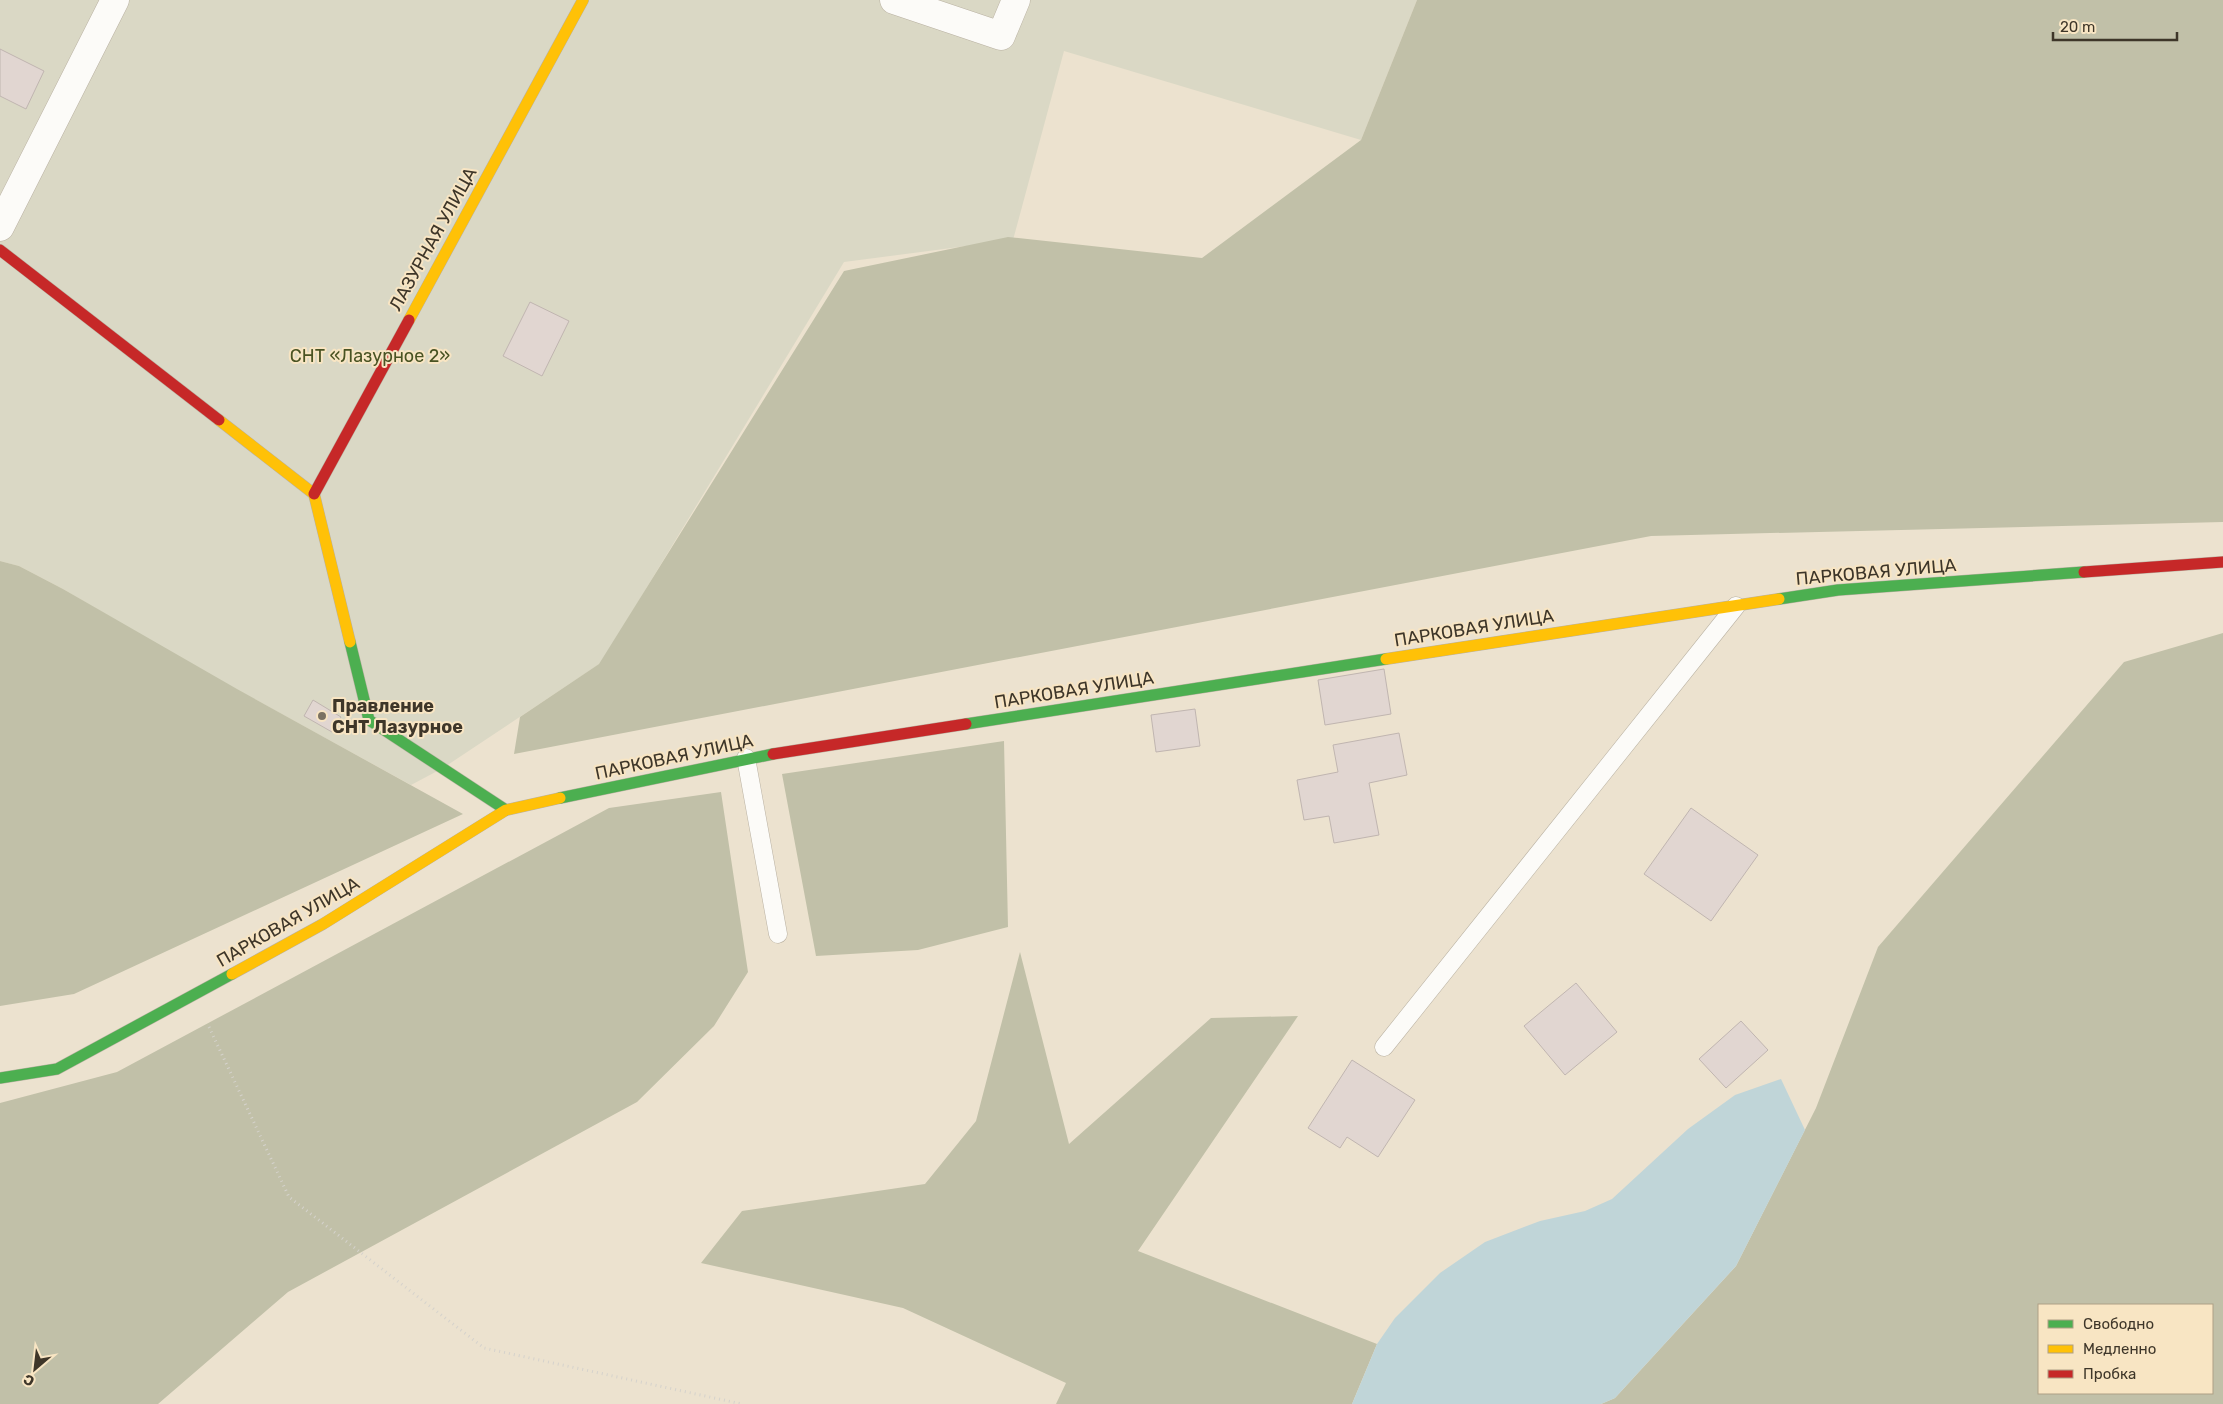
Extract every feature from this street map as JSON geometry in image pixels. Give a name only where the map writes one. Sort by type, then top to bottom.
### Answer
[{"type":"street","points":[[0,227],[115,0]]},
{"type":"street","name":"ЛАЗУРНАЯ УЛИЦА","points":[[314,494],[583,0]]},
{"type":"street","points":[[894,0],[1002,36],[1016,0]]},
{"type":"street","points":[[0,250],[314,494],[369,720],[506,810]]},
{"type":"street","name":"ПАРКОВАЯ УЛИЦА","points":[[0,1078],[57,1070],[324,924],[506,810],[746,758],[1838,590],[2223,562]]},
{"type":"lane","points":[[1384,1047],[1736,606]]},
{"type":"lane","points":[[746,758],[778,934]]},
{"type":"path","points":[[194,995],[288,1197],[484,1348],[742,1404]]},
{"type":"green space","name":"СНТ «Лазурное 2»","points":[[0,0],[1417,0],[1361,140],[1064,51],[1013,240],[844,262],[601,663],[443,768],[411,785],[185,661],[63,589],[19,566],[0,561]]},
{"type":"green space","points":[[1417,0],[2223,0],[2223,522],[1651,536],[514,754],[520,717],[599,664],[844,271],[1008,237],[1202,258],[1361,140]]},
{"type":"green space","points":[[0,561],[19,566],[63,589],[237,689],[463,814],[74,994],[0,1006]]},
{"type":"green space","points":[[2223,633],[2223,1404],[1601,1404],[1615,1398],[1736,1266],[1816,1108],[1878,947],[2124,662]]},
{"type":"green space","points":[[1004,741],[1008,927],[918,950],[816,956],[782,774]]},
{"type":"green space","points":[[721,792],[748,972],[714,1026],[637,1102],[288,1292],[158,1404],[0,1404],[0,1103],[117,1072],[609,808]]},
{"type":"green space","points":[[1020,952],[1069,1144],[1211,1018],[1298,1016],[1138,1251],[1377,1344],[1352,1404],[1056,1404],[1066,1383],[903,1308],[701,1263],[742,1211],[925,1184],[976,1121]]},
{"type":"shaded area","points":[[1781,1079],[1805,1130],[1736,1266],[1615,1398],[1601,1404],[1352,1404],[1377,1344],[1395,1318],[1440,1273],[1485,1242],[1540,1221],[1585,1211],[1612,1199],[1688,1129],[1735,1095]]},
{"type":"building","points":[[0,49],[44,71],[26,109],[0,96]]},
{"type":"building","points":[[530,302],[569,321],[542,376],[503,356]]},
{"type":"building","points":[[1384,669],[1391,714],[1325,725],[1318,680]]},
{"type":"building","name":"Правление СНТ Лазурное","points":[[313,700],[341,717],[332,732],[304,716]]},
{"type":"building","points":[[1195,709],[1200,746],[1156,752],[1151,715]]},
{"type":"building","points":[[1399,733],[1407,775],[1369,783],[1379,835],[1334,843],[1329,816],[1304,820],[1297,780],[1338,772],[1333,745]]},
{"type":"building","points":[[1691,808],[1758,855],[1711,921],[1644,874]]},
{"type":"building","points":[[1576,983],[1617,1032],[1565,1075],[1524,1026]]},
{"type":"building","points":[[1741,1021],[1768,1050],[1726,1088],[1699,1059]]},
{"type":"building","points":[[1352,1060],[1415,1100],[1378,1157],[1347,1137],[1340,1148],[1308,1128]]},
{"type":"traffic: fast","points":[[1779,599],[1838,590],[2084,572]]},
{"type":"traffic: fast","points":[[350,642],[369,720],[506,810]]},
{"type":"traffic: fast","points":[[966,724],[1386,659]]},
{"type":"traffic: fast","points":[[560,798],[773,754]]},
{"type":"traffic: fast","points":[[0,1078],[57,1069],[232,974]]},
{"type":"traffic: slow","points":[[409,320],[583,0]]},
{"type":"traffic: slow","points":[[219,420],[314,494],[350,642]]},
{"type":"traffic: slow","points":[[1386,659],[1779,599]]},
{"type":"traffic: slow","points":[[232,974],[323,924],[506,810],[560,798]]},
{"type":"traffic: jam","points":[[0,250],[219,420]]},
{"type":"traffic: jam","points":[[314,494],[409,320]]},
{"type":"traffic: jam","points":[[2084,572],[2223,562]]},
{"type":"traffic: jam","points":[[773,754],[966,724]]},
{"type":"place","name":"Правление СНТ Лазурное","points":[[322,716]]}]
